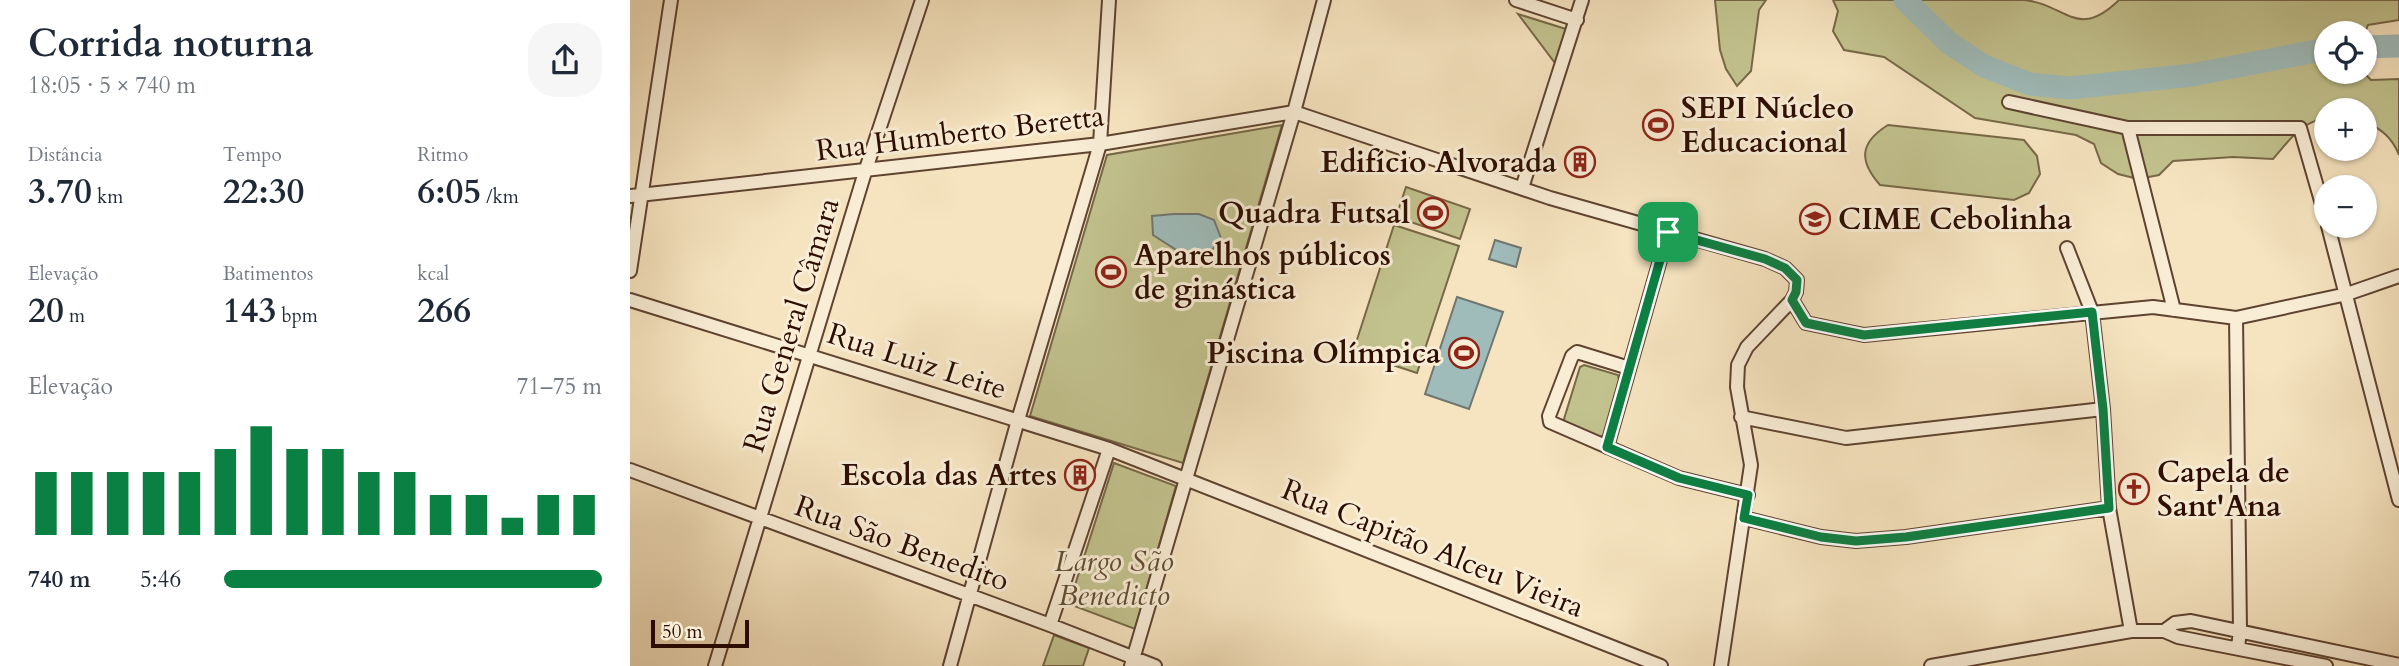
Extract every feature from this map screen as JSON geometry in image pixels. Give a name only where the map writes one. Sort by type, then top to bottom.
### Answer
[{"type":"street","points":[[630,271],[635,195],[671,0]]},
{"type":"street","name":"Rua General Câmara","points":[[715,666],[864,172],[922,0]]},
{"type":"street","points":[[950,666],[1018,420],[1100,144],[1109,0]]},
{"type":"street","points":[[1132,662],[1294,112],[1324,0]]},
{"type":"street","points":[[1517,0],[1577,20]]},
{"type":"street","points":[[1522,188],[1582,0]]},
{"type":"street","points":[[2009,102],[2128,128],[2300,128],[2314,176]]},
{"type":"street","points":[[1294,112],[1522,188],[1765,259],[1785,268],[1797,280],[1792,300],[1747,347],[1738,365],[1737,387],[1751,465],[1721,666]]},
{"type":"street","name":"Rua Humberto Beretta","points":[[635,195],[864,172],[1100,144],[1294,112]]},
{"type":"street","points":[[2128,128],[2174,310]]},
{"type":"street","points":[[1607,447],[1668,232]]},
{"type":"street","points":[[2331,238],[2399,500]]},
{"type":"street","points":[[2067,248],[2092,312],[2103,409],[2109,508],[2131,631]]},
{"type":"street","points":[[1792,300],[1806,323],[1864,335],[2153,307],[2236,318],[2347,294],[2399,276]]},
{"type":"street","name":"Rua Luiz Leite","points":[[630,300],[1109,449],[1186,478]]},
{"type":"street","points":[[2236,318],[2240,631],[2238,648]]},
{"type":"street","points":[[1629,368],[1577,352],[1572,356],[1549,416],[1550,422],[1679,478],[1748,495]]},
{"type":"street","points":[[1741,417],[1846,438],[2103,409]]},
{"type":"street","points":[[1050,625],[1109,449]]},
{"type":"street","name":"Rua São Benedito","points":[[630,470],[1050,625],[1132,662],[1155,666]]},
{"type":"street","name":"Rua Capitão Alceu Vieira","points":[[1186,478],[1661,666]]},
{"type":"street","points":[[1744,518],[1821,537],[1856,541],[1906,537],[2109,508]]},
{"type":"street","points":[[2164,631],[2175,623],[2191,621],[2399,665]]},
{"type":"street","points":[[1931,666],[2131,631],[2164,631],[2178,637],[2326,666]]},
{"type":"green space","points":[[1715,0],[1766,0],[1759,10],[1751,71],[1737,86],[1726,69],[1720,50]]},
{"type":"green space","points":[[1833,0],[2024,0],[2082,19],[2105,12],[2119,0],[2399,0],[2399,20],[2377,24],[2377,21],[2314,21],[2314,84],[2377,84],[2377,80],[2399,79],[2399,155],[2393,143],[2377,128],[2377,98],[2314,98],[2314,121],[2290,139],[2273,159],[2233,157],[2173,161],[2159,175],[2138,179],[2118,174],[2101,163],[2094,144],[2076,135],[1975,118],[1884,57],[1844,50],[1833,31],[1838,11]]},
{"type":"green space","points":[[1518,14],[1569,30],[1558,67]]},
{"type":"green space","points":[[1282,125],[1183,463],[1030,416],[1107,155]]},
{"type":"green space","points":[[1888,125],[2024,140],[2037,156],[2040,174],[2029,193],[2014,200],[1880,185],[1868,168],[1865,153],[1872,139]]},
{"type":"green space","name":"Quadra Futsal","points":[[1406,187],[1470,209],[1460,239],[1396,217]]},
{"type":"green space","points":[[1394,225],[1459,246],[1417,373],[1353,352]]},
{"type":"green space","points":[[1584,365],[1618,375],[1605,435],[1600,437],[1565,423],[1564,419],[1580,367]]},
{"type":"green space","name":"Largo São Benedicto","points":[[1114,463],[1176,486],[1135,629],[1069,604]]},
{"type":"green space","points":[[1054,635],[1089,648],[1083,666],[1043,666]]},
{"type":"water","points":[[1199,214],[1214,220],[1221,238],[1207,257],[1178,251],[1153,235],[1152,216]]},
{"type":"water","points":[[1495,240],[1521,248],[1516,267],[1489,259]]},
{"type":"water","name":"Piscina Olímpica","points":[[1457,297],[1503,312],[1469,409],[1425,394]]},
{"type":"waterway","points":[[1905,0],[1949,43],[1984,66],[2030,84],[2070,88],[2192,75],[2314,51]]},
{"type":"waterway","points":[[2377,47],[2399,46]]},
{"type":"place","name":"SEPI Núcleo Educacional","points":[[1658,125]]},
{"type":"place","name":"Edifício Alvorada","points":[[1580,162]]},
{"type":"place","name":"Quadra Futsal","points":[[1433,213]]},
{"type":"place","name":"CIME Cebolinha","points":[[1815,219]]},
{"type":"place","name":"Aparelhos públicos de ginástica","points":[[1111,272]]},
{"type":"place","name":"Piscina Olímpica","points":[[1464,353]]},
{"type":"place","name":"Escola das Artes","points":[[1080,475]]},
{"type":"place","name":"Capela de Sant'Ana","points":[[2134,489]]},
{"type":"route","points":[[1668,232],[1765,259],[1785,268],[1797,280],[1792,300],[1806,323],[1864,335],[2092,312],[2103,409],[2109,508],[1906,537],[1856,541],[1821,537],[1744,518],[1748,495],[1679,478],[1607,447],[1668,232]]}]
